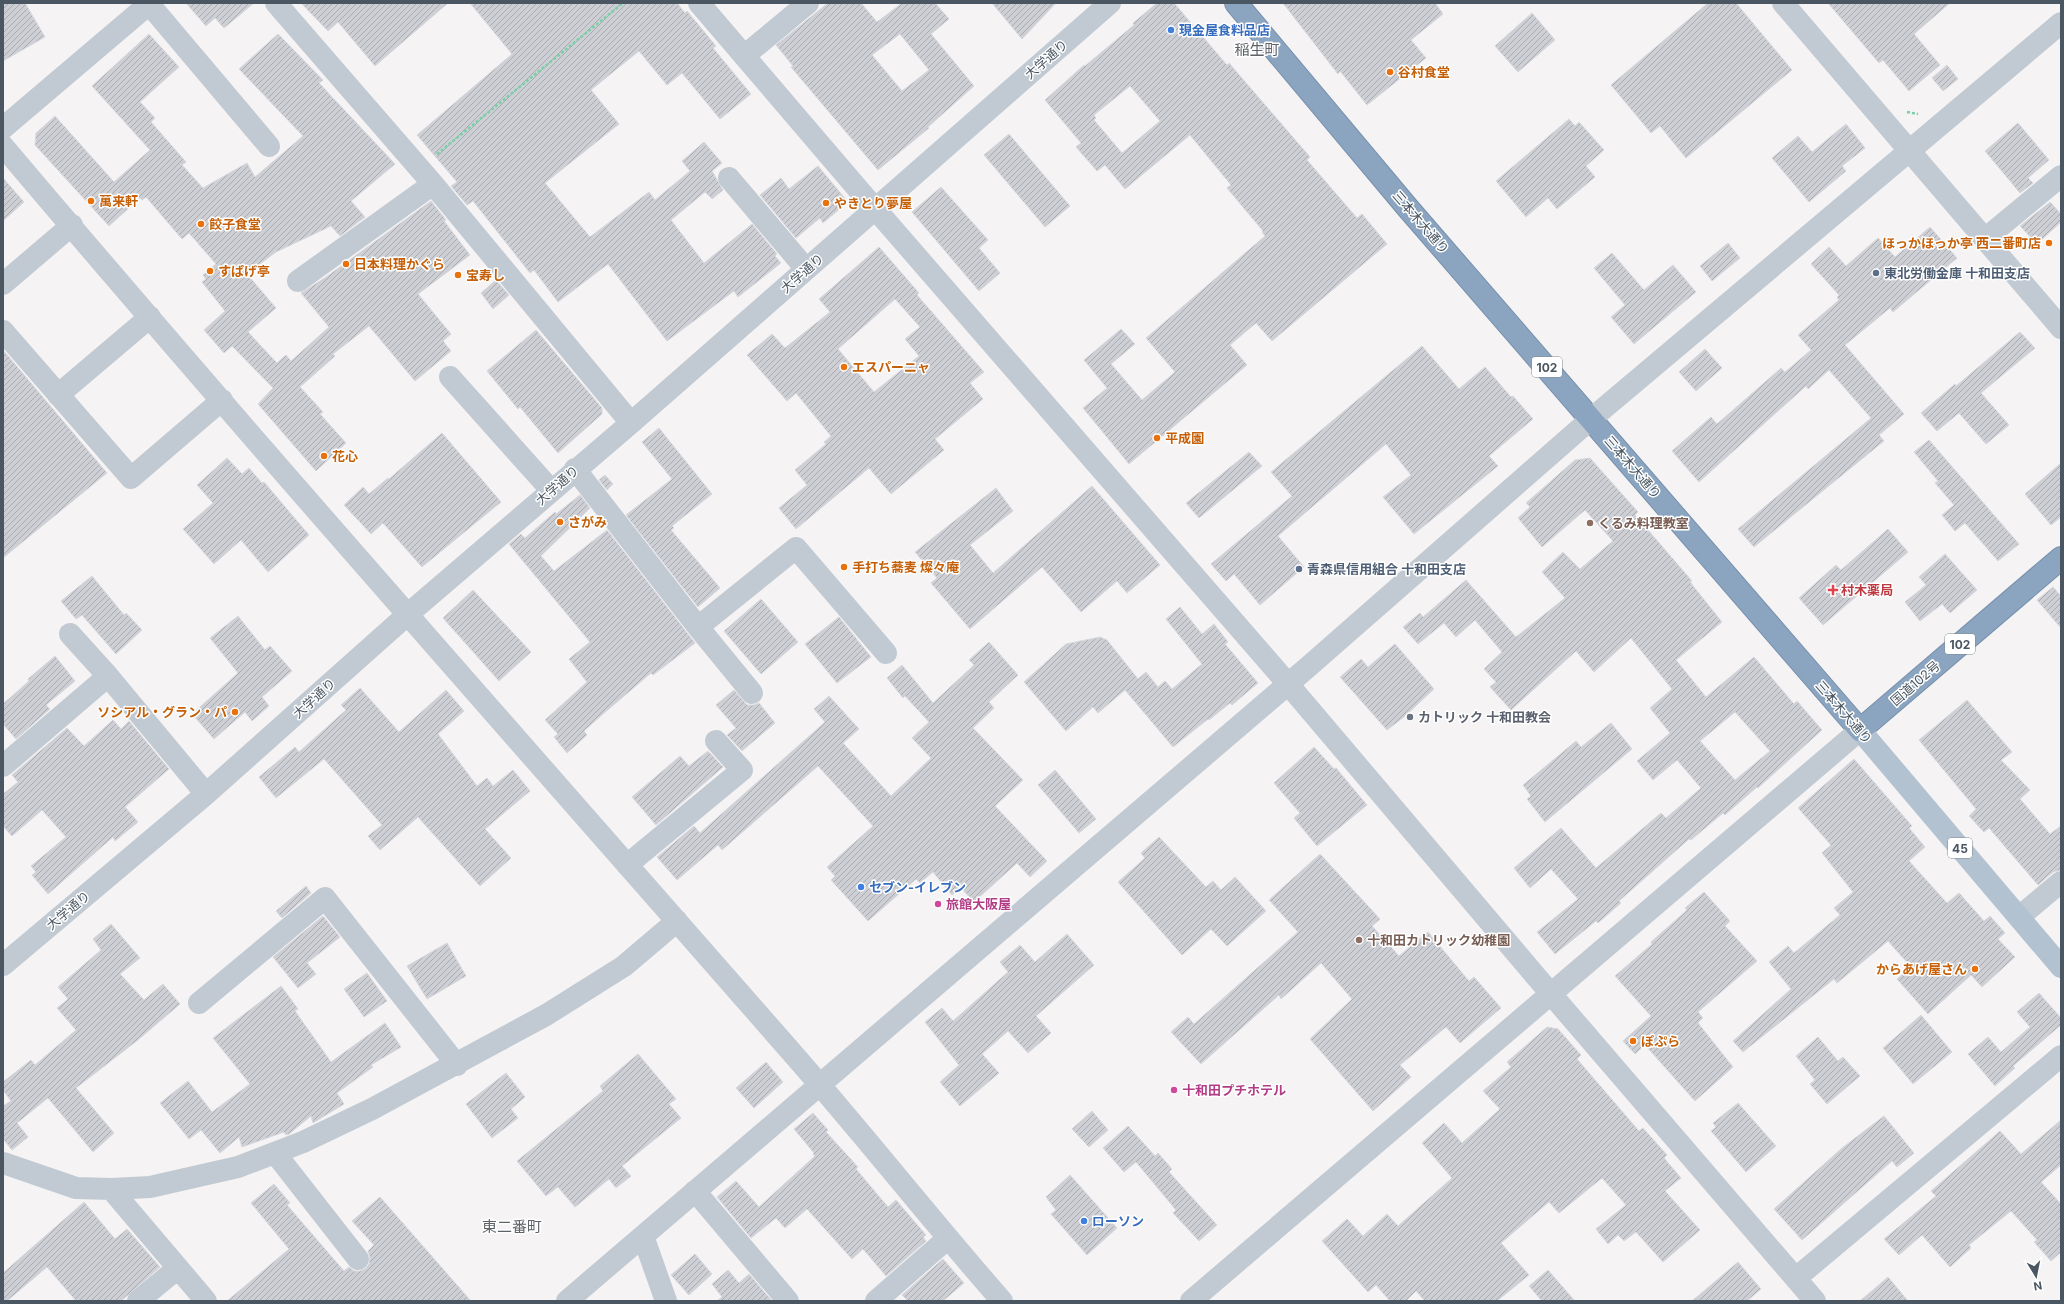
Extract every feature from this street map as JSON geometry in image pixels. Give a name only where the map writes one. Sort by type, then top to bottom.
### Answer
[{"type":"highway","name":"三本木大通り","points":[[1236,3],[1407,207],[1860,730]]},
{"type":"highway","name":"国道102号","points":[[1860,730],[2061,558]]},
{"type":"main road","name":"三本木大通り","points":[[1860,730],[2061,967]]},
{"type":"street","points":[[3,128],[150,3],[269,146]]},
{"type":"street","points":[[276,3],[426,176],[631,423]]},
{"type":"street","points":[[699,3],[875,209],[1288,684],[1551,994],[1796,1278],[1809,1299]]},
{"type":"street","points":[[744,56],[808,3]]},
{"type":"street","name":"大学通り","points":[[3,965],[206,794],[407,614],[575,469],[631,423],[1110,3]]},
{"type":"street","points":[[1783,3],[1986,238],[2061,328]]},
{"type":"street","points":[[567,1301],[1288,684],[1592,419],[1910,150],[2058,32]]},
{"type":"street","points":[[3,146],[407,614],[820,1084],[947,1239],[1002,1301]]},
{"type":"street","points":[[298,281],[426,176]]},
{"type":"street","points":[[1986,238],[2061,176]]},
{"type":"street","points":[[729,178],[806,269]]},
{"type":"street","points":[[3,284],[72,226]]},
{"type":"street","points":[[58,395],[150,317]]},
{"type":"street","points":[[3,331],[131,478],[222,400]]},
{"type":"street","points":[[450,377],[551,490]]},
{"type":"street","points":[[575,469],[752,693]]},
{"type":"street","points":[[698,626],[796,548],[886,653]]},
{"type":"street","points":[[70,634],[108,676],[206,794]]},
{"type":"street","points":[[3,766],[108,676]]},
{"type":"street","points":[[1191,1301],[1860,730]]},
{"type":"street","points":[[627,865],[742,770],[716,741]]},
{"type":"street","points":[[2019,917],[2061,882]]},
{"type":"street","points":[[199,1002],[325,898],[457,1065]]},
{"type":"street","points":[[3,1163],[76,1188],[111,1189],[150,1187],[238,1167],[303,1142],[372,1109],[457,1065],[546,1015],[624,966],[677,921]]},
{"type":"street","points":[[1796,1278],[2061,1056]]},
{"type":"street","points":[[275,1153],[358,1259]]},
{"type":"street","points":[[111,1189],[206,1301]]},
{"type":"street","points":[[695,1191],[788,1301]]},
{"type":"street","points":[[643,1236],[666,1301]]},
{"type":"street","points":[[876,1301],[947,1239]]},
{"type":"street","points":[[138,1301],[178,1268]]},
{"type":"path","points":[[426,176],[623,3]]},
{"type":"path","points":[[1903,107],[1908,113],[1921,115]]},
{"type":"building","points":[[3,3],[25,3],[45,37],[3,61]]},
{"type":"building","points":[[186,3],[254,3],[224,28],[215,18],[206,26]]},
{"type":"building","points":[[301,3],[448,3],[375,66],[338,22],[328,31]]},
{"type":"building","points":[[470,3],[677,3],[685,13],[687,11],[716,46],[713,48],[751,94],[720,119],[682,73],[667,85],[639,51],[591,90],[619,124],[545,183],[590,237],[649,192],[655,200],[690,171],[682,161],[704,142],[722,163],[712,171],[723,190],[712,199],[705,192],[671,220],[704,263],[752,224],[777,254],[775,256],[781,263],[738,297],[734,291],[667,341],[608,264],[558,302],[534,270],[530,273],[473,201],[467,205],[451,186],[457,182],[417,135],[512,54]]},
{"type":"building","points":[[828,3],[861,3],[877,22],[902,3],[935,3],[949,19],[931,34],[974,86],[928,127],[929,128],[878,170],[791,67],[793,66],[776,45]],"holes":[[[900,34],[929,70],[902,91],[872,55]]]},
{"type":"building","points":[[992,3],[1056,3],[1022,39]]},
{"type":"building","points":[[1157,3],[1174,3],[1227,65],[1229,63],[1310,157],[1307,160],[1357,218],[1362,214],[1387,244],[1272,341],[1256,323],[1230,345],[1247,365],[1129,464],[1083,408],[1107,388],[1084,360],[1121,329],[1135,344],[1111,364],[1142,400],[1175,372],[1146,338],[1265,236],[1262,232],[1263,231],[1227,188],[1231,185],[1190,135],[1125,189],[1105,165],[1097,171],[1076,147],[1081,143],[1045,100],[1084,65],[1085,66],[1134,25],[1133,23]],"holes":[[[1130,86],[1160,121],[1122,153],[1094,120],[1096,118],[1094,115]]]},
{"type":"building","points":[[1283,3],[1435,3],[1443,14],[1411,40],[1426,58],[1367,105],[1340,71],[1338,74]]},
{"type":"building","points":[[1708,3],[1736,3],[1792,70],[1686,158],[1660,126],[1651,133],[1611,85]]},
{"type":"building","points":[[1828,3],[1950,3],[1914,34],[1940,65],[1909,91],[1883,60],[1879,63]]},
{"type":"building","points":[[1532,13],[1555,40],[1518,72],[1495,46]]},
{"type":"building","points":[[149,34],[179,67],[140,102],[155,118],[151,122],[186,162],[182,165],[203,188],[247,163],[255,177],[303,136],[239,69],[278,34],[323,80],[319,83],[395,164],[351,201],[365,217],[340,236],[331,226],[276,252],[247,274],[276,308],[248,332],[277,363],[286,355],[291,361],[329,327],[301,293],[326,277],[431,201],[470,255],[418,294],[451,334],[443,341],[451,351],[415,381],[369,326],[333,354],[335,356],[300,387],[323,412],[320,414],[346,443],[316,471],[258,404],[273,388],[232,346],[224,353],[204,330],[225,311],[202,282],[206,279],[203,275],[216,264],[189,233],[182,239],[146,197],[142,200],[140,198],[109,226],[35,145],[36,133],[55,116],[114,182],[150,150],[92,86]]},
{"type":"building","points":[[1947,65],[1958,79],[1943,91],[1932,78]]},
{"type":"building","points":[[1569,119],[1575,126],[1579,122],[1604,150],[1586,166],[1595,177],[1557,209],[1548,198],[1526,217],[1496,181]]},
{"type":"building","points":[[2018,123],[2049,160],[2028,178],[2033,183],[2020,193],[1985,151]]},
{"type":"building","points":[[1846,124],[1865,148],[1842,166],[1846,171],[1809,202],[1772,158],[1798,136],[1812,152]]},
{"type":"building","points":[[1009,134],[1070,206],[1045,227],[984,155]]},
{"type":"building","points":[[818,166],[848,202],[823,223],[820,218],[796,238],[760,195],[781,178],[789,189]]},
{"type":"building","points":[[3,178],[24,202],[3,221]]},
{"type":"building","points":[[941,187],[988,240],[979,248],[1000,273],[979,291],[912,212]]},
{"type":"building","points":[[2050,202],[2061,214],[2061,222],[2037,244],[2020,226]]},
{"type":"building","points":[[1930,227],[1957,258],[1893,312],[1890,308],[1845,345],[1904,414],[1879,435],[1884,441],[1754,547],[1738,529],[1871,418],[1829,370],[1808,389],[1806,386],[1699,482],[1672,451],[1711,417],[1717,424],[1781,368],[1785,372],[1811,350],[1798,335],[1839,300],[1837,297],[1839,295],[1811,264],[1829,247],[1846,266],[1878,238],[1895,257]]},
{"type":"building","points":[[1728,243],[1740,258],[1712,281],[1700,266]]},
{"type":"building","points":[[879,247],[919,293],[917,295],[984,372],[970,383],[983,399],[935,439],[944,450],[891,494],[869,468],[796,529],[779,508],[807,485],[795,470],[826,444],[824,442],[831,436],[796,393],[787,401],[747,355],[772,334],[785,348],[830,312],[819,299]],"holes":[[[895,299],[920,327],[905,339],[919,356],[874,392],[838,349]]]},
{"type":"building","points":[[1612,253],[1644,290],[1673,265],[1696,292],[1634,344],[1611,317],[1625,305],[1594,268]]},
{"type":"building","points":[[496,280],[509,295],[493,309],[481,293]]},
{"type":"building","points":[[536,330],[602,408],[602,414],[558,453],[520,407],[518,409],[487,371]]},
{"type":"building","points":[[2020,332],[2035,348],[1981,393],[2009,425],[1986,444],[1959,413],[1937,431],[1921,413],[1955,384],[1956,386]]},
{"type":"building","points":[[1422,346],[1459,389],[1485,367],[1511,397],[1513,396],[1533,419],[1489,456],[1498,466],[1414,534],[1383,497],[1411,475],[1386,444],[1278,536],[1304,567],[1260,605],[1234,574],[1226,581],[1211,564],[1292,496],[1271,472]]},
{"type":"building","points":[[1705,349],[1722,368],[1696,391],[1679,372]]},
{"type":"building","points":[[3,350],[107,473],[3,558]]},
{"type":"building","points":[[659,428],[712,494],[672,526],[674,528],[671,530],[720,588],[698,607],[626,515],[672,479],[642,442]]},
{"type":"building","points":[[442,433],[501,502],[422,567],[383,523],[371,534],[344,505],[363,487],[369,494],[388,478],[389,479]]},
{"type":"building","points":[[1929,440],[2019,544],[1998,561],[1965,523],[1955,531],[1942,515],[1954,505],[1935,483],[1938,481],[1914,452]]},
{"type":"building","points":[[1249,452],[1262,466],[1199,518],[1186,503]]},
{"type":"building","points":[[227,458],[242,474],[249,468],[262,483],[264,482],[309,535],[268,572],[241,540],[214,564],[183,529],[213,503],[197,485]]},
{"type":"building","points":[[1590,458],[1638,512],[1635,515],[1692,581],[1690,582],[1722,622],[1676,660],[1706,697],[1754,657],[1794,704],[1797,701],[1822,730],[1758,788],[1757,787],[1725,815],[1723,813],[1691,840],[1689,839],[1619,901],[1621,903],[1598,923],[1596,921],[1555,954],[1537,932],[1578,899],[1551,869],[1530,888],[1514,868],[1561,828],[1596,868],[1661,813],[1666,818],[1701,788],[1677,760],[1653,780],[1637,761],[1670,733],[1650,708],[1672,689],[1631,638],[1594,672],[1576,651],[1511,710],[1490,687],[1496,682],[1484,669],[1502,652],[1475,620],[1456,637],[1444,623],[1418,644],[1403,627],[1420,613],[1423,617],[1466,580],[1516,637],[1565,598],[1542,572],[1563,552],[1580,569],[1613,541],[1585,510],[1542,547],[1518,518],[1530,507],[1526,503],[1575,460]],"holes":[[[1735,712],[1770,751],[1735,780],[1700,741]]]},
{"type":"building","points":[[2061,463],[2061,517],[2051,525],[2025,494]]},
{"type":"building","points":[[605,475],[613,484],[607,490],[599,480]]},
{"type":"building","points":[[1092,486],[1160,565],[1127,593],[1117,581],[1081,612],[1042,567],[970,629],[931,583],[937,578],[915,552],[996,488],[1013,511],[970,545],[993,573]]},
{"type":"building","points":[[580,495],[590,508],[541,556],[554,571],[607,530],[695,643],[653,675],[651,673],[603,714],[584,731],[587,735],[567,753],[554,737],[558,734],[545,720],[587,682],[569,659],[590,642],[509,544],[521,534],[525,538],[555,512],[556,514]]},
{"type":"building","points":[[1888,529],[1908,552],[1823,625],[1799,598],[1836,565],[1841,570]]},
{"type":"building","points":[[1945,554],[1977,590],[1950,613],[1942,604],[1920,621],[1905,602],[1926,585],[1919,577]]},
{"type":"building","points":[[92,576],[124,615],[126,613],[142,630],[116,654],[82,615],[76,619],[61,601]]},
{"type":"building","points":[[2053,587],[2061,596],[2061,628],[2037,600]]},
{"type":"building","points":[[473,590],[531,652],[499,681],[443,618]]},
{"type":"building","points":[[761,599],[798,642],[761,674],[724,631]]},
{"type":"building","points":[[1180,607],[1202,634],[1214,624],[1228,642],[1225,644],[1258,683],[1232,705],[1230,703],[1173,747],[1125,690],[1098,713],[1093,707],[1066,731],[1024,682],[1066,644],[1100,637],[1107,640],[1138,679],[1146,672],[1158,687],[1165,681],[1172,689],[1202,664],[1166,619]]},
{"type":"building","points":[[238,616],[265,650],[270,646],[292,671],[262,697],[269,706],[252,721],[245,712],[214,739],[192,714],[238,673],[210,638]]},
{"type":"building","points":[[839,617],[871,657],[837,683],[805,644]]},
{"type":"building","points":[[989,642],[1018,675],[989,702],[994,708],[973,728],[1023,780],[995,806],[1047,861],[1030,877],[1017,863],[974,902],[961,888],[952,895],[933,872],[920,883],[916,879],[868,921],[831,880],[835,876],[827,867],[873,826],[818,766],[722,850],[718,845],[677,880],[657,857],[694,826],[700,833],[825,722],[814,709],[829,696],[859,729],[843,743],[891,796],[931,758],[912,738],[929,722],[905,696],[903,698],[887,678],[902,665],[933,703],[974,665],[969,660]]},
{"type":"building","points":[[1395,644],[1434,689],[1404,717],[1387,730],[1340,677],[1361,659],[1368,667]]},
{"type":"building","points":[[55,656],[75,681],[46,705],[50,709],[16,739],[3,724],[3,704],[29,681],[28,679]]},
{"type":"building","points":[[360,688],[399,732],[446,690],[464,711],[438,734],[477,786],[487,778],[493,786],[513,770],[530,791],[485,829],[511,858],[480,886],[418,817],[380,850],[368,836],[382,825],[324,759],[276,798],[259,777],[295,747],[299,752],[346,710],[341,705]]},
{"type":"building","points":[[734,690],[747,705],[759,703],[775,723],[742,751],[727,735],[736,728],[716,705]]},
{"type":"building","points":[[1967,700],[2012,752],[2001,760],[2030,790],[2020,799],[2050,834],[2061,826],[2061,870],[2053,872],[2038,885],[1989,828],[1984,832],[1969,816],[1976,809],[1919,740]]},
{"type":"building","points":[[113,720],[121,729],[129,721],[169,769],[125,807],[138,822],[115,841],[113,837],[48,894],[32,875],[36,872],[31,866],[66,837],[42,810],[12,836],[3,826],[3,794],[18,782],[12,775],[67,728],[84,746]]},
{"type":"building","points":[[1611,723],[1632,749],[1545,822],[1527,799],[1531,796],[1523,785],[1576,741],[1581,747]]},
{"type":"building","points":[[1314,747],[1334,769],[1336,768],[1367,805],[1317,846],[1294,818],[1300,813],[1274,783]]},
{"type":"building","points":[[708,751],[723,767],[656,825],[632,797],[680,756],[689,766]]},
{"type":"building","points":[[1854,759],[1912,826],[1909,828],[1925,847],[1909,861],[1947,903],[1959,893],[1984,921],[1990,916],[2005,933],[1998,939],[2015,957],[1982,987],[1971,975],[1928,1014],[1897,979],[1911,967],[1888,941],[1837,983],[1834,979],[1743,1052],[1733,1041],[1791,989],[1769,962],[1788,946],[1794,953],[1840,915],[1834,908],[1853,892],[1822,853],[1831,845],[1798,808]]},
{"type":"building","points":[[1055,770],[1096,819],[1079,833],[1038,785]]},
{"type":"building","points":[[1159,837],[1206,887],[1213,881],[1221,890],[1235,877],[1266,911],[1227,946],[1211,929],[1182,955],[1118,882],[1145,858],[1141,853]]},
{"type":"building","points":[[1320,854],[1380,919],[1372,926],[1399,956],[1428,932],[1469,981],[1474,977],[1501,1008],[1460,1043],[1446,1027],[1400,1065],[1411,1077],[1373,1111],[1310,1039],[1352,999],[1321,963],[1281,999],[1279,995],[1201,1064],[1171,1032],[1188,1017],[1194,1024],[1298,932],[1269,900]]},
{"type":"building","points":[[306,886],[311,893],[282,918],[276,911]]},
{"type":"building","points":[[1704,892],[1730,921],[1725,926],[1757,961],[1698,1012],[1703,1018],[1698,1023],[1733,1067],[1695,1101],[1645,1045],[1635,1054],[1623,1041],[1651,1016],[1615,976],[1652,944],[1651,942],[1687,910],[1685,908]]},
{"type":"building","points":[[323,916],[340,937],[307,963],[316,974],[298,988],[273,957]]},
{"type":"building","points":[[111,924],[140,958],[120,974],[144,1000],[163,984],[180,1004],[138,1040],[76,1088],[114,1133],[93,1152],[48,1098],[17,1123],[28,1137],[12,1150],[3,1139],[3,1106],[11,1101],[3,1090],[3,1082],[31,1060],[35,1065],[76,1030],[57,1008],[68,999],[58,987],[101,950],[93,939]]},
{"type":"building","points":[[1067,934],[1094,965],[1036,1016],[1051,1033],[1028,1053],[1008,1031],[982,1054],[999,1073],[960,1106],[940,1082],[959,1065],[925,1022],[942,1008],[953,1021],[1008,972],[1000,962],[1020,945],[1035,962]]},
{"type":"building","points":[[447,943],[466,976],[427,999],[407,966]]},
{"type":"building","points":[[367,973],[387,1001],[364,1017],[344,989]]},
{"type":"building","points":[[281,986],[298,1009],[295,1011],[331,1062],[385,1023],[401,1047],[371,1065],[373,1067],[337,1093],[344,1104],[313,1123],[311,1116],[289,1134],[286,1135],[284,1132],[242,1147],[239,1137],[220,1153],[201,1130],[189,1139],[160,1103],[188,1081],[212,1112],[250,1084],[213,1038]]},
{"type":"building","points":[[2039,993],[2061,1018],[2061,1025],[2013,1066],[2015,1068],[1995,1086],[1968,1054],[1988,1037],[2001,1052],[2030,1027],[2017,1012]]},
{"type":"building","points":[[1921,1015],[1952,1052],[1913,1084],[1883,1048]]},
{"type":"building","points":[[1547,1027],[1558,1029],[1581,1055],[1577,1059],[1639,1131],[1643,1128],[1667,1155],[1664,1158],[1681,1178],[1665,1191],[1700,1230],[1663,1262],[1636,1232],[1624,1241],[1618,1235],[1608,1244],[1596,1229],[1626,1205],[1602,1178],[1559,1213],[1549,1202],[1501,1243],[1529,1275],[1497,1301],[1425,1301],[1416,1291],[1406,1301],[1390,1301],[1376,1285],[1368,1292],[1322,1241],[1347,1219],[1363,1236],[1387,1214],[1398,1226],[1452,1178],[1422,1143],[1444,1123],[1462,1143],[1500,1109],[1483,1091],[1511,1067],[1507,1062]]},
{"type":"building","points":[[1818,1037],[1838,1061],[1843,1057],[1860,1076],[1827,1104],[1810,1084],[1815,1080],[1796,1056]]},
{"type":"building","points":[[638,1054],[676,1099],[669,1104],[681,1118],[622,1166],[631,1176],[616,1188],[609,1179],[575,1207],[558,1187],[546,1196],[517,1161],[603,1091],[600,1086]]},
{"type":"building","points":[[766,1062],[783,1082],[754,1108],[736,1088]]},
{"type":"building","points":[[506,1073],[525,1097],[511,1109],[518,1118],[492,1138],[466,1104]]},
{"type":"building","points":[[1738,1103],[1776,1146],[1746,1172],[1711,1131],[1716,1127],[1713,1123]]},
{"type":"building","points":[[1092,1111],[1108,1130],[1089,1147],[1072,1129]]},
{"type":"building","points":[[813,1113],[828,1130],[826,1132],[858,1167],[856,1169],[888,1207],[896,1200],[926,1235],[923,1237],[926,1241],[886,1276],[863,1249],[852,1259],[807,1209],[785,1228],[776,1218],[751,1238],[717,1197],[736,1181],[759,1207],[815,1156],[794,1129]]},
{"type":"building","points":[[1884,1116],[1914,1153],[1897,1167],[1892,1161],[1802,1240],[1774,1209],[1842,1148]]},
{"type":"building","points":[[2061,1120],[2061,1165],[2041,1182],[2061,1204],[2061,1252],[2051,1261],[2034,1242],[2037,1240],[2011,1211],[1969,1245],[1971,1248],[1950,1267],[1922,1235],[1899,1255],[1884,1239],[1936,1196],[1931,1191],[2000,1131],[2021,1154]]},
{"type":"building","points":[[1128,1126],[1155,1156],[1158,1153],[1172,1169],[1169,1172],[1217,1225],[1199,1241],[1173,1213],[1176,1210],[1136,1162],[1124,1172],[1103,1148]]},
{"type":"building","name":"ローソン","points":[[1070,1175],[1117,1228],[1087,1255],[1051,1214],[1056,1210],[1046,1197]]},
{"type":"building","points":[[274,1184],[290,1203],[287,1205],[344,1271],[349,1267],[354,1271],[360,1271],[365,1269],[369,1264],[370,1258],[368,1251],[374,1245],[352,1221],[380,1197],[471,1301],[227,1301],[289,1249],[251,1203]]},
{"type":"building","points":[[84,1202],[115,1239],[127,1229],[160,1267],[121,1301],[76,1301],[47,1267],[7,1301],[3,1301],[3,1273]]},
{"type":"building","points":[[695,1254],[712,1274],[689,1295],[671,1275]]},
{"type":"building","points":[[943,1259],[964,1283],[943,1301],[908,1301],[902,1295]]},
{"type":"building","points":[[1738,1262],[1761,1289],[1747,1301],[1692,1301]]},
{"type":"building","points":[[728,1270],[739,1283],[749,1274],[772,1301],[717,1301],[722,1297],[712,1284]]},
{"type":"building","points":[[1548,1270],[1575,1301],[1542,1301],[1529,1286]]},
{"type":"building","points":[[1888,1277],[1908,1301],[1860,1301]]},
{"type":"place","name":"現金屋食料品店","points":[[1171,30]]},
{"type":"place","name":"谷村食堂","points":[[1390,72]]},
{"type":"place","name":"萬来軒","points":[[91,201]]},
{"type":"place","name":"やきとり夢屋","points":[[826,203]]},
{"type":"place","name":"餃子食堂","points":[[201,224]]},
{"type":"place","name":"ほっかほっか亭 西二番町店","points":[[2049,243]]},
{"type":"place","name":"日本料理かぐら","points":[[346,264]]},
{"type":"place","name":"すぱげ亭","points":[[210,271]]},
{"type":"place","name":"東北労働金庫 十和田支店","points":[[1876,273]]},
{"type":"place","name":"宝寿し","points":[[458,275]]},
{"type":"place","name":"エスパーニャ","points":[[844,367]]},
{"type":"place","name":"平成園","points":[[1157,438]]},
{"type":"place","name":"花心","points":[[324,456]]},
{"type":"place","name":"さがみ","points":[[560,522]]},
{"type":"place","name":"くるみ料理教室","points":[[1590,523]]},
{"type":"place","name":"手打ち蕎麦 燦々庵","points":[[844,567]]},
{"type":"place","name":"青森県信用組合 十和田支店","points":[[1299,569]]},
{"type":"place","name":"村木薬局","points":[[1833,590]]},
{"type":"place","name":"ソシアル・グラン・パ","points":[[235,712]]},
{"type":"place","name":"カトリック 十和田教会","points":[[1410,717]]},
{"type":"place","name":"セブン-イレブン","points":[[861,887]]},
{"type":"place","name":"旅館大阪屋","points":[[938,904]]},
{"type":"place","name":"十和田カトリック幼稚園","points":[[1359,940]]},
{"type":"place","name":"からあげ屋さん","points":[[1975,969]]},
{"type":"place","name":"ぽぷら","points":[[1633,1041]]},
{"type":"place","name":"十和田プチホテル","points":[[1174,1090]]},
{"type":"place","name":"ローソン","points":[[1084,1221]]},
{"type":"district","name":"稲生町","points":[[1257,49]]},
{"type":"district","name":"東二番町","points":[[512,1226]]}]
